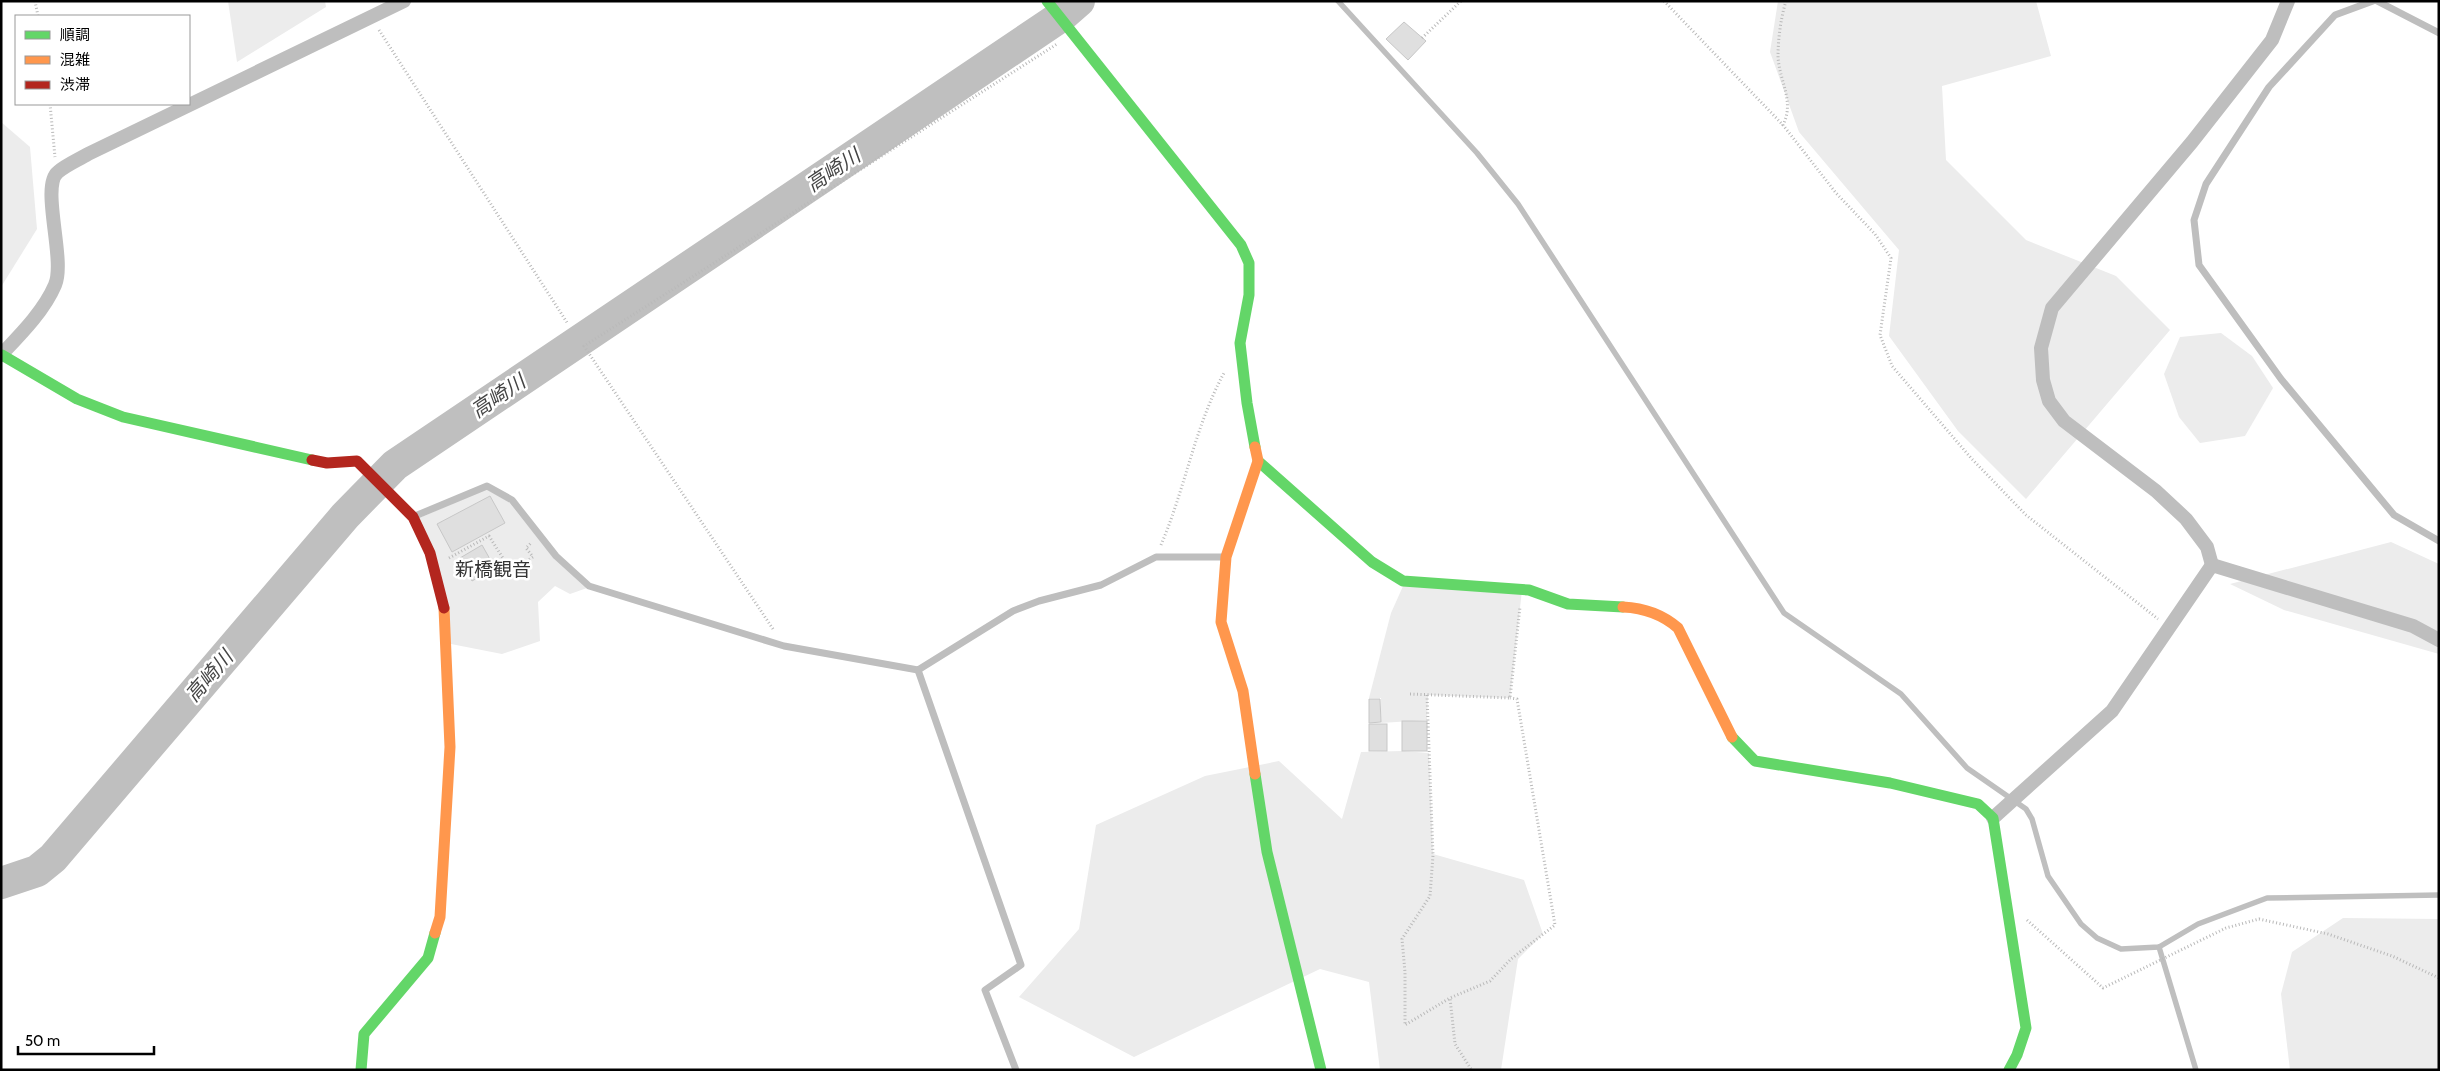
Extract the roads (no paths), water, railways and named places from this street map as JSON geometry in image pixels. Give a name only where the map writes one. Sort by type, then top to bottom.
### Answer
[{"type":"street","points":[[361,1070],[364,1034],[428,958],[440,917],[450,747],[446,615],[430,553],[413,517],[357,461],[327,463],[123,417],[77,399],[2,355],[42,306],[56,284],[58,254],[51,185],[56,172],[88,154],[404,1]]},
{"type":"street","points":[[1047,1],[1241,245],[1249,263],[1249,294],[1240,343],[1247,403],[1258,460],[1226,557],[1221,622],[1243,691],[1266,852],[1321,1070]]},
{"type":"street","points":[[1994,818],[2112,711],[2212,564],[2207,547],[2186,518],[2156,492],[2064,421],[2049,401],[2040,348],[2052,308],[2192,142],[2272,40],[2288,1]]},
{"type":"street","points":[[1258,460],[1372,562],[1403,581],[1522,590],[1568,604],[1640,608],[1667,618],[1678,628],[1729,734],[1755,761],[1890,783],[1978,804],[1994,818],[2026,1028],[2017,1055],[2008,1070]]},
{"type":"street","points":[[2212,564],[2413,626],[2439,640]]},
{"type":"lane","points":[[2373,1],[2335,15],[2269,87],[2206,184],[2194,220],[2199,265],[2281,379],[2387,508],[2394,515],[2437,539]]},
{"type":"lane","points":[[2377,1],[2439,34]]},
{"type":"lane","points":[[413,517],[487,486],[512,500],[556,556],[589,586],[784,646],[918,670],[1013,612],[1039,601],[1102,585],[1156,557],[1226,557]]},
{"type":"lane","points":[[918,670],[1021,964],[985,990],[1016,1070]]},
{"type":"waterway","name":"高崎川","points":[[1,883],[37,871],[53,858],[345,516],[395,465],[1063,15],[1079,1]]},
{"type":"waterway","points":[[1338,1],[1477,153],[1518,204],[1784,613],[1901,694],[1967,768],[2026,809],[2032,819],[2048,876],[2081,924],[2097,938],[2121,949],[2159,947],[2198,924],[2267,898],[2439,895]]},
{"type":"waterway","points":[[2159,947],[2196,1070]]},
{"type":"park label","name":"新橋観音","points":[[493,569]]}]
